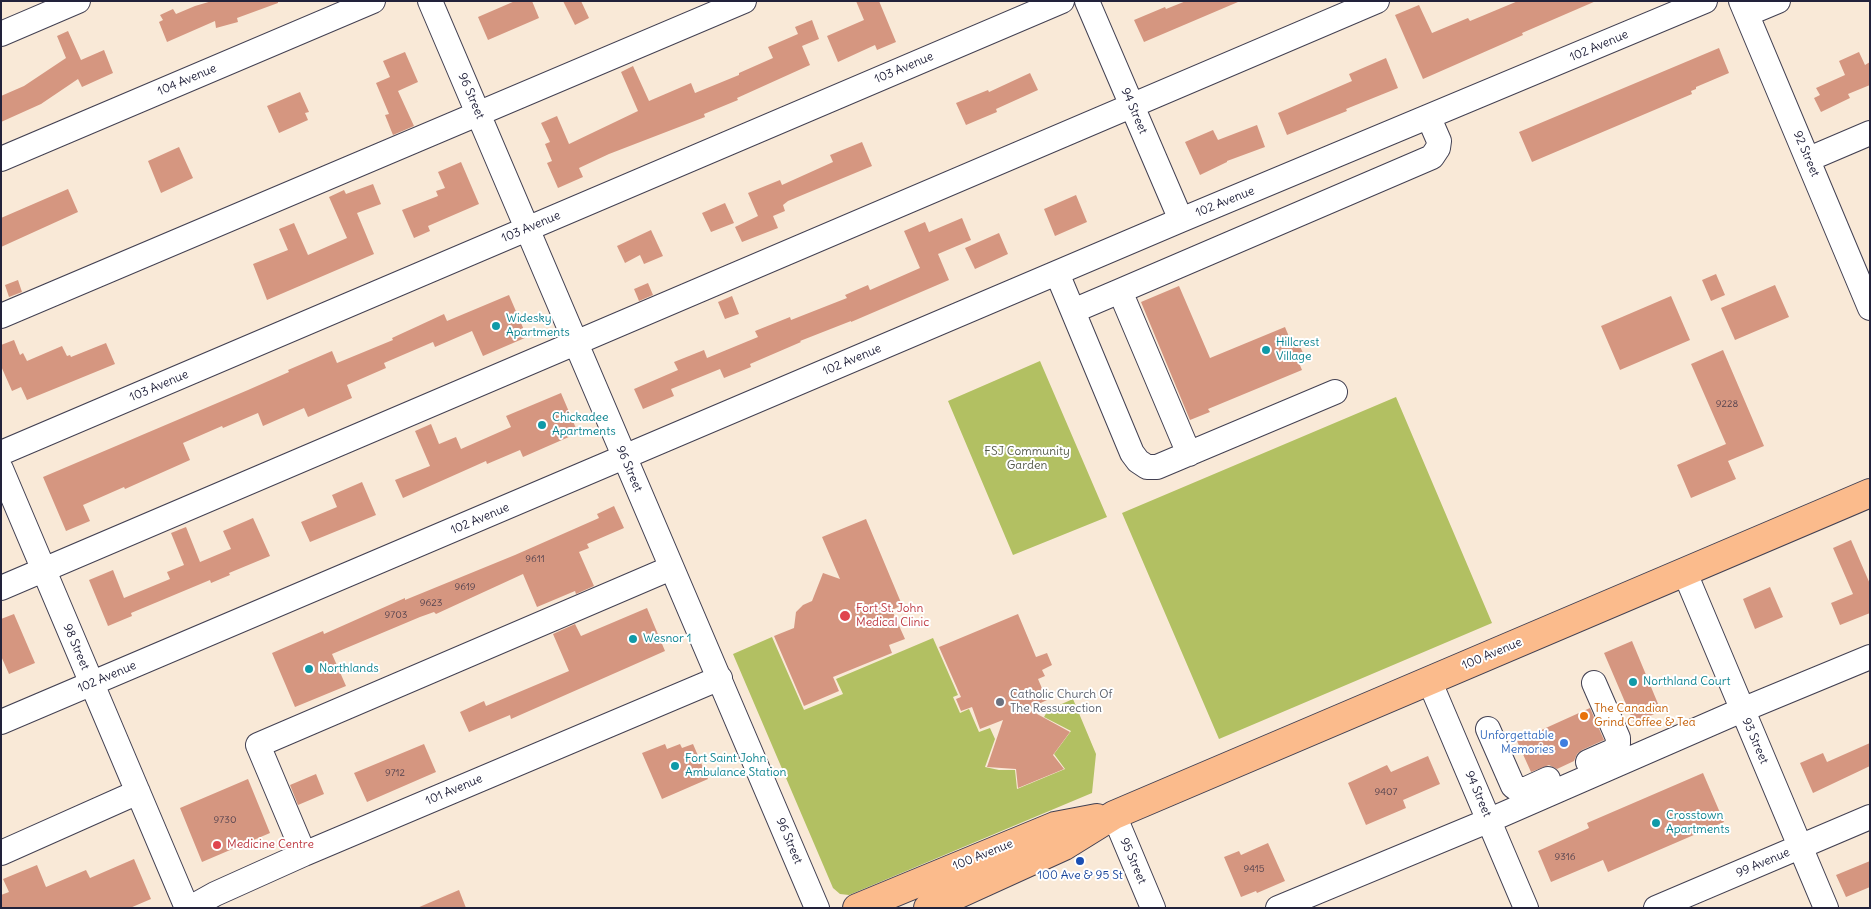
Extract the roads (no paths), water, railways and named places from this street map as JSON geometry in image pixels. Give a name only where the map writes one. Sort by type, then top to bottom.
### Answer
[{"type":"main road","name":"100 Avenue","points":[[928,908],[987,883],[1064,846],[1114,814],[1870,493]]},
{"type":"main road","name":"100 Avenue","points":[[857,908],[1055,826],[1114,814]]},
{"type":"street","points":[[1,34],[78,1]]},
{"type":"street","name":"104 Avenue","points":[[1,159],[373,1]]},
{"type":"street","name":"96 Street","points":[[430,1],[817,908]]},
{"type":"street","points":[[1,316],[479,115],[744,1]]},
{"type":"street","name":"103 Avenue","points":[[1,453],[1062,1]]},
{"type":"street","name":"94 Street","points":[[1087,1],[1181,220]]},
{"type":"street","points":[[1,588],[1377,1]]},
{"type":"street","name":"102 Avenue","points":[[1,722],[1181,220],[1429,118],[1704,1]]},
{"type":"street","points":[[1744,8],[1778,1]]},
{"type":"street","name":"92 Street","points":[[1744,8],[1869,304]]},
{"type":"street","points":[[1073,311],[1432,157],[1438,148],[1438,141],[1429,118]]},
{"type":"street","points":[[1808,159],[1870,133]]},
{"type":"street","points":[[1057,273],[1138,461],[1147,467],[1156,467],[1189,454],[1335,392]]},
{"type":"street","points":[[1120,291],[1189,454]]},
{"type":"street","name":"98 Street","points":[[1,469],[91,684],[189,908]]},
{"type":"street","points":[[304,854],[258,745],[671,568]]},
{"type":"street","name":"93 Street","points":[[1685,573],[1826,908]]},
{"type":"street","points":[[1278,908],[1490,820],[1742,710],[1870,657]]},
{"type":"street","name":"101 Avenue","points":[[189,908],[215,894],[304,854],[720,678]]},
{"type":"street","name":"94 Street","points":[[1430,680],[1526,908]]},
{"type":"street","points":[[1488,729],[1513,786],[1517,789],[1526,789],[1616,748],[1618,738],[1594,683]]},
{"type":"street","points":[[1,852],[138,792]]},
{"type":"street","name":"95 Street","points":[[1114,814],[1153,908]]},
{"type":"street","name":"99 Avenue","points":[[1656,908],[1870,817]]},
{"type":"place","name":"Widesky Apartments","points":[[496,326]]},
{"type":"place","name":"Hillcrest Village","points":[[1266,350]]},
{"type":"place","name":"Chickadee Apartments","points":[[542,425]]},
{"type":"place","name":"Fort St. John Medical Clinic","points":[[845,616]]},
{"type":"place","name":"Wesnor 1","points":[[633,639]]},
{"type":"place","name":"Northlands","points":[[309,669]]},
{"type":"place","name":"Northland Court","points":[[1633,682]]},
{"type":"place","name":"Catholic Church Of The Ressurection","points":[[1000,702]]},
{"type":"place","name":"The Canadian Grind Coffee & Tea","points":[[1584,716]]},
{"type":"place","name":"Unforgettable Memories","points":[[1564,743]]},
{"type":"place","name":"Fort Saint John Ambulance Station","points":[[675,766]]},
{"type":"place","name":"Crosstown Apartments","points":[[1656,823]]},
{"type":"place","name":"Medicine Centre","points":[[217,845]]},
{"type":"place","name":"100 Ave & 95 St","points":[[1080,861]]},
{"type":"park label","name":"FSJ Community Garden","points":[[1027,459]]}]
